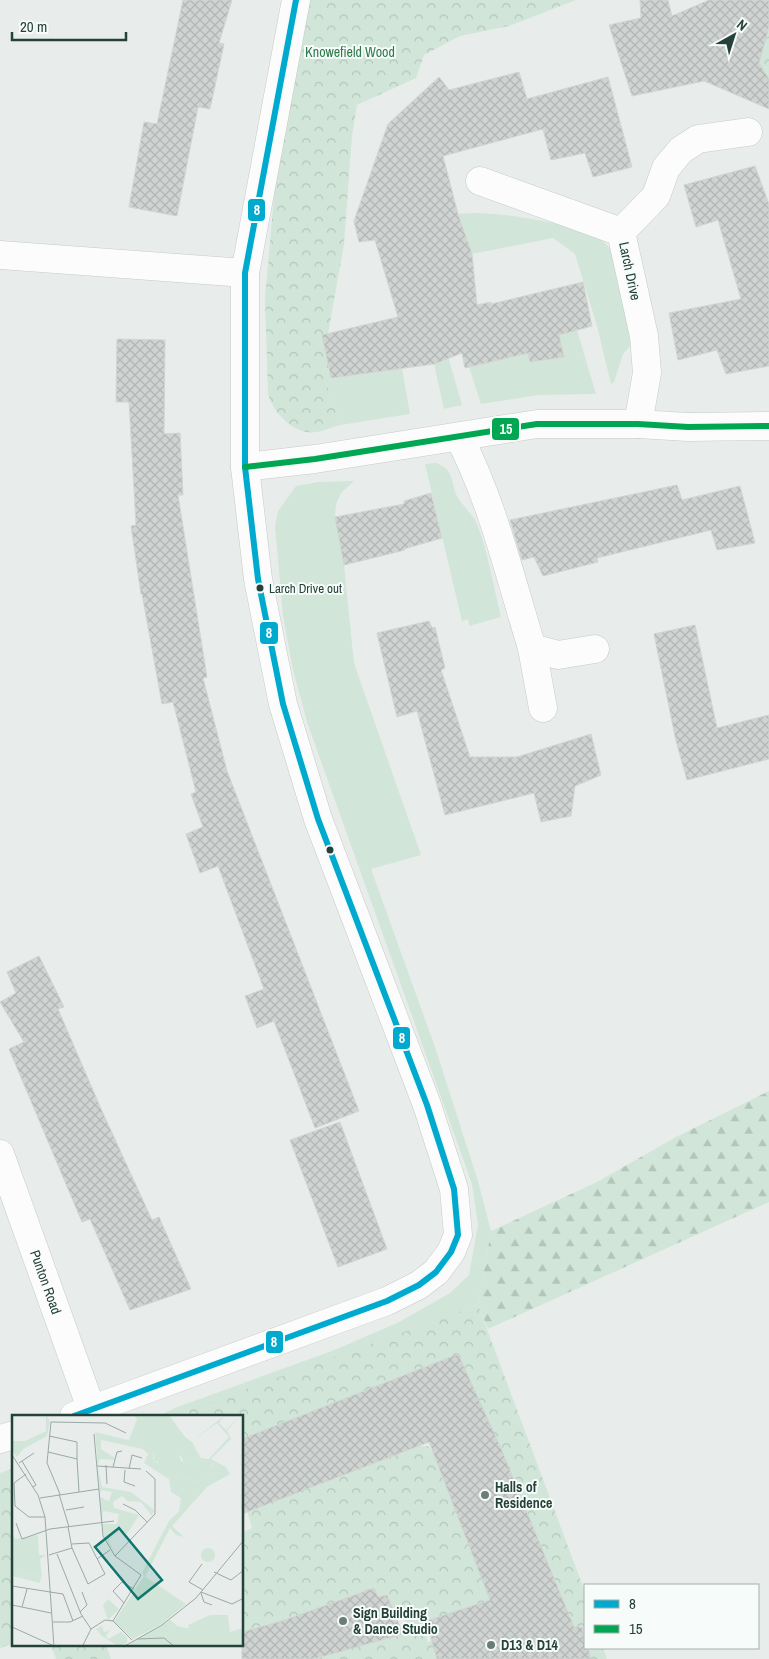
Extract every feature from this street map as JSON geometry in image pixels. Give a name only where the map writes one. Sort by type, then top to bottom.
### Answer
[{"type":"street","points":[[83,1414],[386,1301],[419,1285],[436,1272],[451,1252],[458,1234],[454,1190],[427,1105],[318,820],[283,704],[258,579],[245,467],[245,273],[296,0]]},
{"type":"street","name":"Larch Drive","points":[[638,424],[646,373],[644,336],[622,232],[656,196],[666,168],[681,150],[698,139],[748,132]]},
{"type":"street","points":[[480,181],[622,232]]},
{"type":"street","points":[[0,255],[245,273]]},
{"type":"street","points":[[245,467],[537,424],[638,424],[688,427],[769,426]]},
{"type":"street","points":[[459,437],[473,465],[490,511],[532,648],[543,708]]},
{"type":"street","points":[[532,648],[558,655],[595,649]]},
{"type":"street","name":"Punton Road","points":[[0,1154],[83,1414]]},
{"type":"green space","name":"Knowefield Wood","points":[[308,0],[576,0],[509,26],[460,36],[424,55],[416,78],[357,105],[352,136],[344,244],[328,334],[331,378],[327,385],[340,425],[309,432],[293,427],[286,422],[275,409],[268,394],[265,298],[275,185]]},
{"type":"green space","points":[[769,26],[769,79],[755,71]]},
{"type":"green space","points":[[475,213],[544,221],[582,231],[607,245],[615,263],[622,292],[631,345],[623,354],[614,382],[611,384],[597,326],[575,254],[553,238],[472,254],[458,214]]},
{"type":"green space","points":[[577,330],[596,394],[539,395],[481,404],[469,367],[507,358],[526,342],[530,362],[564,357],[559,334]]},
{"type":"green space","points":[[444,342],[462,405],[444,409],[434,364]]},
{"type":"green space","points":[[402,368],[410,414],[340,425],[327,385],[331,378]]},
{"type":"green space","points":[[436,463],[449,473],[457,496],[477,524],[488,558],[501,617],[469,626],[468,619],[462,621],[425,464]]},
{"type":"green space","points":[[354,481],[341,493],[336,504],[335,517],[344,565],[354,663],[421,855],[371,869],[435,1047],[478,1181],[491,1231],[478,1305],[303,1372],[178,1415],[160,1415],[337,1349],[399,1322],[450,1293],[469,1275],[478,1225],[472,1184],[308,725],[293,670],[283,616],[275,526],[278,511],[296,486],[318,482]]},
{"type":"green space","points":[[769,1091],[769,1202],[488,1329],[478,1305],[491,1231],[597,1182],[676,1137]]},
{"type":"green space","points":[[478,1305],[584,1589],[584,1649],[603,1649],[607,1659],[312,1659],[244,1635],[244,1532],[252,1528],[244,1497],[262,1506],[419,1446],[428,1446],[433,1453],[474,1556],[529,1608],[561,1595],[500,1446],[458,1354],[244,1439],[244,1415],[175,1415]],"holes":[[[387,1595],[395,1616],[403,1614],[409,1632],[333,1654],[276,1623]],[[486,1602],[446,1636],[428,1642],[422,1622]]]},
{"type":"green space","points":[[12,1469],[12,1644],[0,1648],[0,1473]]},
{"type":"green space","points":[[51,1646],[106,1646],[111,1659],[56,1659]]},
{"type":"building","points":[[183,0],[232,0],[219,43],[224,44],[210,109],[198,107],[177,216],[129,207],[144,122],[157,124]]},
{"type":"building","points":[[640,0],[668,0],[672,16],[709,0],[769,0],[769,27],[759,63],[769,79],[769,109],[704,81],[632,96],[609,25],[641,18]]},
{"type":"building","points":[[519,72],[527,99],[608,77],[632,167],[593,177],[585,153],[551,160],[543,129],[443,156],[458,214],[472,254],[477,305],[491,302],[491,304],[583,282],[592,326],[559,335],[564,357],[530,362],[528,353],[465,368],[462,353],[434,364],[331,378],[322,335],[398,317],[375,240],[359,242],[354,221],[388,124],[439,77],[449,90]]},
{"type":"building","points":[[755,166],[769,204],[769,366],[726,374],[717,350],[678,360],[669,313],[741,299],[718,220],[696,227],[684,185]]},
{"type":"building","points":[[117,339],[165,340],[164,434],[180,433],[183,495],[178,495],[207,677],[203,678],[227,771],[359,1111],[315,1128],[274,1021],[257,1028],[245,996],[264,989],[218,866],[200,873],[186,834],[203,827],[191,794],[196,792],[173,702],[162,704],[141,594],[131,526],[136,525],[129,402],[116,402]]},
{"type":"building","points":[[677,485],[682,500],[740,486],[755,543],[717,550],[711,530],[597,558],[598,562],[543,576],[534,557],[522,560],[510,520]]},
{"type":"building","points":[[431,493],[442,538],[405,550],[344,565],[335,517],[404,504],[404,501]]},
{"type":"building","points":[[429,621],[432,628],[435,627],[445,668],[441,670],[470,757],[517,757],[591,734],[601,775],[575,786],[571,816],[541,822],[534,793],[445,815],[417,711],[397,717],[377,633]]},
{"type":"building","points":[[695,625],[717,728],[769,715],[769,759],[687,780],[676,741],[654,634]]},
{"type":"building","points":[[39,956],[64,1007],[58,1009],[102,1111],[152,1220],[159,1217],[191,1289],[130,1310],[90,1219],[82,1222],[9,1049],[24,1042],[0,1002],[16,993],[7,972]]},
{"type":"building","points":[[340,1122],[387,1249],[338,1267],[290,1140]]},
{"type":"building","name":"Halls of Residence","points":[[458,1354],[500,1446],[574,1627],[582,1627],[584,1649],[588,1649],[591,1659],[437,1659],[426,1621],[490,1600],[429,1442],[244,1513],[244,1438]]},
{"type":"building","name":"Sign Building & Dance Studio","points":[[374,1588],[378,1597],[387,1595],[403,1634],[314,1659],[242,1659],[244,1631],[285,1620]]},
{"type":"transit line","name":"8","points":[[77,1415],[387,1301],[419,1285],[436,1272],[451,1252],[458,1235],[454,1189],[427,1105],[318,819],[283,704],[258,579],[245,467],[245,273],[296,0]]},
{"type":"transit line","name":"15","points":[[245,467],[315,459],[537,424],[638,424],[688,427],[769,426]]},
{"type":"place","name":"Larch Drive out","points":[[260,588]]},
{"type":"place","name":"Halls of Residence","points":[[485,1495]]},
{"type":"place","name":"Sign Building & Dance Studio","points":[[343,1621]]},
{"type":"place","name":"D13 & D14","points":[[491,1645]]}]
